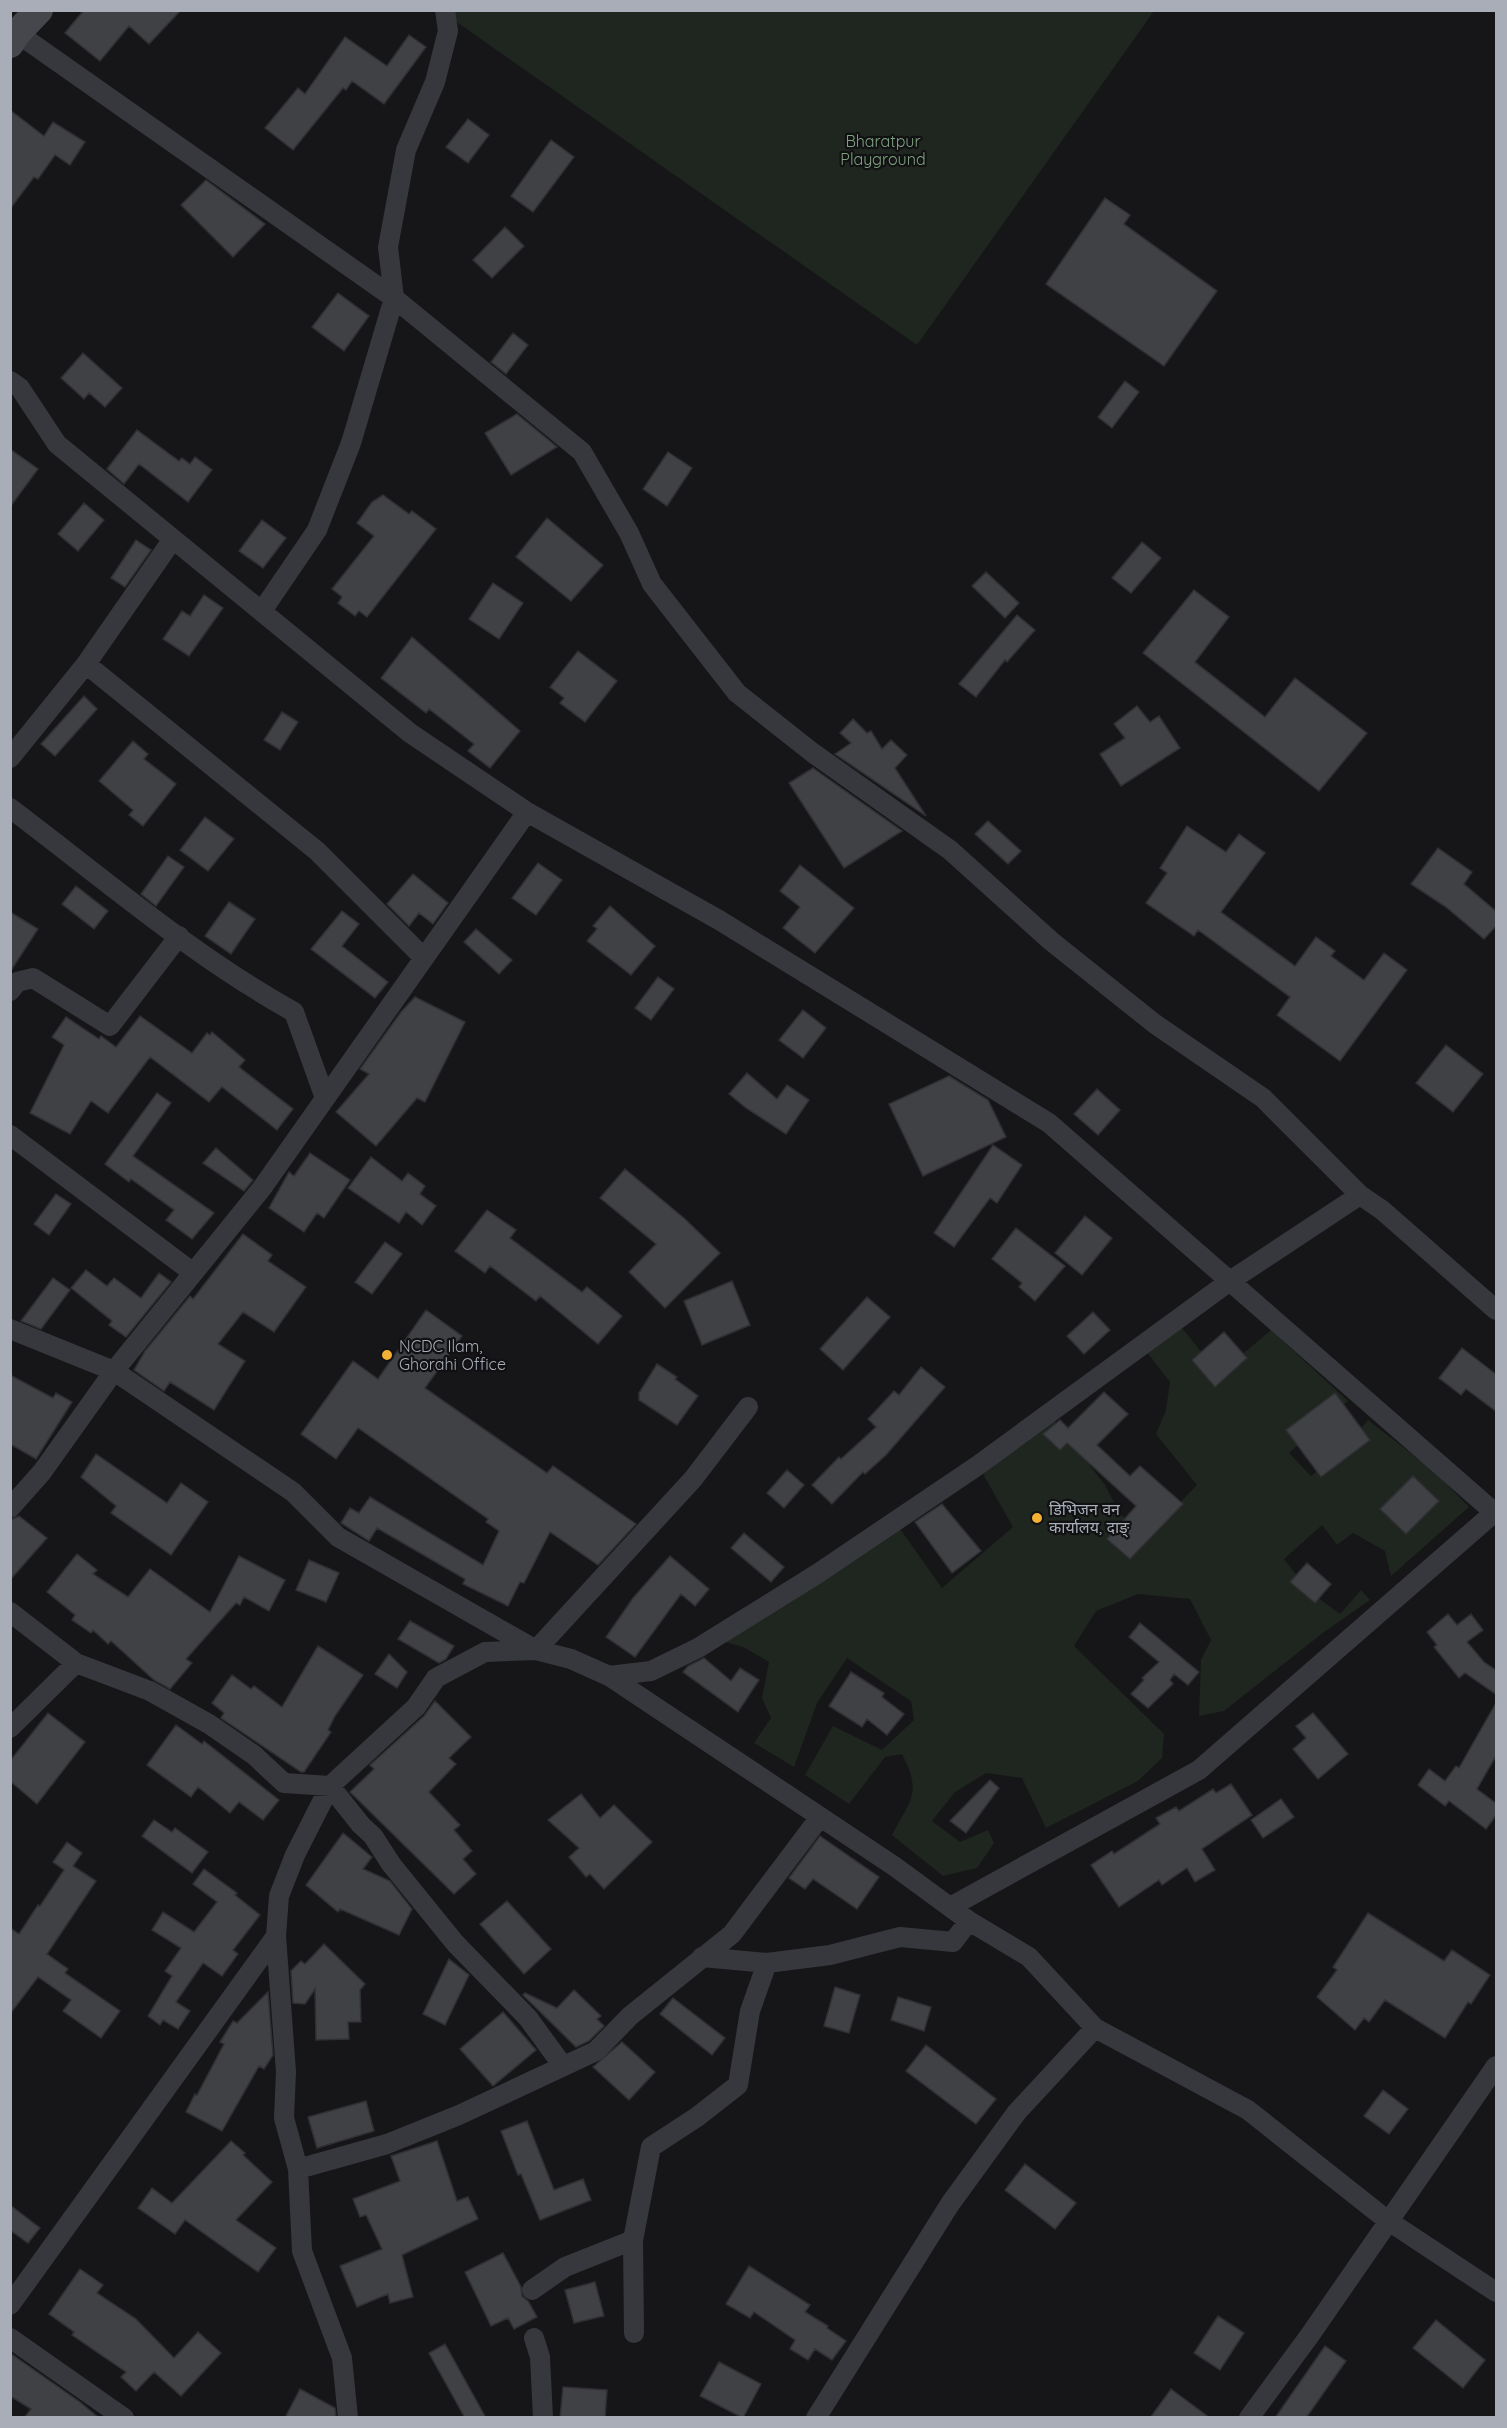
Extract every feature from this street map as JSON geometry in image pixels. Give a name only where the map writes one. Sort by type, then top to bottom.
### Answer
[{"type":"street","points":[[39,10],[14,38],[394,298],[582,452],[628,533],[652,584],[737,693],[813,753],[950,850],[1051,941],[1155,1024],[1263,1098],[1360,1194],[1382,1209],[1497,1310]]},
{"type":"street","points":[[262,611],[317,530],[351,443],[394,298],[388,247],[406,150],[435,82],[448,31],[445,10]]},
{"type":"street","points":[[10,381],[20,388],[57,444],[410,733],[527,812],[718,920],[1049,1123],[1496,1512],[1199,1770],[950,1907]]},
{"type":"street","points":[[10,758],[86,664],[173,539]]},
{"type":"street","points":[[86,664],[316,851],[424,958]]},
{"type":"street","points":[[10,808],[179,936],[255,990],[294,1012],[325,1098]]},
{"type":"street","points":[[10,1508],[42,1472],[114,1371],[262,1188],[527,812]]},
{"type":"street","points":[[10,991],[17,982],[33,978],[110,1026],[179,936]]},
{"type":"street","points":[[10,1135],[192,1272]]},
{"type":"street","points":[[609,1676],[651,1671],[698,1648],[817,1574],[977,1466],[1230,1281],[1360,1194]]},
{"type":"street","points":[[10,1329],[114,1371],[293,1492],[338,1537],[536,1650],[571,1659],[609,1676],[894,1866],[969,1921],[1029,1957],[1095,2028],[1248,2110],[1387,2220],[1497,2292]]},
{"type":"street","points":[[348,2418],[342,2358],[302,2251],[298,2169],[284,2118],[286,2072],[276,1936],[279,1896],[295,1855],[330,1786],[416,1707],[436,1678],[484,1652],[536,1650],[693,1479],[748,1407]]},
{"type":"street","points":[[10,1612],[75,1663],[150,1691],[209,1724],[254,1755],[284,1783],[330,1786],[361,1826],[373,1836],[391,1864],[454,1942],[528,2018],[563,2067]]},
{"type":"street","points":[[10,1728],[75,1663]]},
{"type":"street","points":[[298,2169],[387,2144],[459,2115],[596,2051],[630,2016],[732,1934],[820,1817]]},
{"type":"street","points":[[702,1958],[767,1963],[830,1955],[900,1937],[954,1942],[969,1921]]},
{"type":"street","points":[[10,2305],[276,1936]]},
{"type":"street","points":[[634,2333],[633,2240],[651,2147],[697,2117],[738,2085],[750,2011],[767,1963]]},
{"type":"street","points":[[816,2418],[950,2204],[1017,2112],[1095,2028]]},
{"type":"street","points":[[1249,2418],[1310,2335],[1387,2220],[1497,2066]]},
{"type":"street","points":[[532,2290],[565,2267],[633,2240]]},
{"type":"street","points":[[10,2338],[124,2418]]},
{"type":"street","points":[[534,2338],[540,2357],[543,2418]]},
{"type":"green space","name":"Bharatpur Playground","points":[[441,11],[1154,11],[917,345]]},
{"type":"green space","points":[[1182,1328],[1219,1374],[1271,1330],[1348,1401],[1289,1453],[1311,1476],[1341,1453],[1368,1420],[1435,1472],[1469,1507],[1391,1576],[1385,1551],[1353,1533],[1337,1545],[1322,1525],[1284,1559],[1308,1590],[1340,1614],[1361,1590],[1370,1600],[1324,1632],[1224,1711],[1199,1716],[1201,1660],[1211,1640],[1190,1599],[1138,1594],[1096,1611],[1074,1646],[1164,1734],[1162,1758],[1138,1781],[1046,1828],[1022,1778],[986,1773],[955,1792],[932,1821],[960,1842],[988,1830],[994,1843],[977,1868],[943,1876],[892,1835],[912,1796],[912,1778],[902,1754],[885,1757],[849,1804],[805,1775],[833,1726],[882,1750],[914,1720],[911,1701],[847,1658],[817,1703],[794,1767],[754,1743],[771,1718],[762,1698],[769,1662],[743,1647],[712,1638],[893,1519],[942,1588],[1013,1527],[979,1467],[1052,1417],[1105,1485],[1120,1514],[1147,1536],[1197,1485],[1156,1434],[1166,1410],[1170,1382],[1143,1347]]},
{"type":"building","points":[[84,10],[181,10],[149,44],[129,26],[100,61],[65,33]]},
{"type":"building","points":[[409,35],[426,47],[384,104],[352,81],[346,90],[343,88],[293,150],[265,128],[298,88],[305,94],[345,37],[387,66]]},
{"type":"building","points":[[10,110],[44,136],[53,122],[85,142],[70,165],[55,155],[38,179],[34,177],[10,209]]},
{"type":"building","points":[[468,119],[489,135],[468,163],[446,147]]},
{"type":"building","points":[[551,140],[574,157],[533,212],[511,196]]},
{"type":"building","points":[[206,180],[265,224],[233,257],[181,205]]},
{"type":"building","points":[[1105,198],[1130,215],[1124,224],[1217,291],[1164,366],[1046,284]]},
{"type":"building","points":[[505,227],[524,246],[492,278],[473,260]]},
{"type":"building","points":[[338,293],[369,316],[344,351],[312,327]]},
{"type":"building","points":[[513,333],[528,345],[506,374],[491,362]]},
{"type":"building","points":[[83,353],[122,388],[105,407],[89,393],[84,399],[61,378]]},
{"type":"building","points":[[1125,381],[1139,392],[1112,428],[1098,417]]},
{"type":"building","points":[[517,414],[557,447],[511,475],[485,433]]},
{"type":"building","points":[[137,430],[179,461],[182,458],[190,464],[195,457],[212,470],[188,502],[139,464],[124,484],[107,469]]},
{"type":"building","points":[[10,449],[38,469],[10,507]]},
{"type":"building","points":[[668,452],[692,468],[667,506],[643,489]]},
{"type":"building","points":[[383,495],[409,514],[412,511],[436,529],[367,617],[359,611],[355,616],[338,603],[342,597],[332,589],[374,536],[357,523],[372,502]]},
{"type":"building","points":[[84,503],[104,520],[78,551],[58,534]]},
{"type":"building","points":[[547,518],[603,565],[571,601],[516,557]]},
{"type":"building","points":[[262,520],[286,538],[263,568],[239,551]]},
{"type":"building","points":[[136,540],[151,550],[125,587],[111,578]]},
{"type":"building","points":[[1142,542],[1161,558],[1131,593],[1112,578]]},
{"type":"building","points":[[986,572],[1019,603],[1005,618],[972,586]]},
{"type":"building","points":[[493,583],[523,603],[499,639],[469,619]]},
{"type":"building","points":[[1194,590],[1229,617],[1195,662],[1265,717],[1295,678],[1367,733],[1319,791],[1143,653]]},
{"type":"building","points":[[204,595],[223,608],[189,656],[163,639],[182,611],[190,616]]},
{"type":"building","points":[[1017,615],[1035,630],[1007,662],[1005,660],[976,697],[959,684]]},
{"type":"building","points":[[412,637],[520,731],[490,768],[468,751],[474,744],[429,709],[426,713],[381,678]]},
{"type":"building","points":[[578,651],[617,681],[585,722],[560,703],[564,698],[550,687]]},
{"type":"building","points":[[84,696],[97,709],[55,756],[41,744]]},
{"type":"building","points":[[1137,706],[1150,722],[1159,716],[1180,748],[1121,786],[1100,754],[1125,738],[1114,724]]},
{"type":"building","points":[[282,712],[298,722],[280,750],[264,740]]},
{"type":"building","points":[[853,719],[867,733],[871,731],[882,749],[891,740],[907,755],[895,768],[926,816],[835,754],[851,743],[840,733]]},
{"type":"building","points":[[133,741],[148,754],[144,759],[176,784],[143,826],[129,815],[133,810],[99,781]]},
{"type":"building","points":[[813,768],[902,831],[844,868],[789,783]]},
{"type":"building","points":[[205,817],[234,839],[208,871],[180,850]]},
{"type":"building","points":[[988,821],[1021,851],[1008,864],[975,834]]},
{"type":"building","points":[[1187,826],[1226,852],[1239,834],[1265,853],[1221,912],[1295,966],[1316,937],[1335,951],[1331,956],[1364,980],[1384,953],[1407,970],[1340,1061],[1277,1015],[1290,997],[1198,930],[1194,936],[1146,903],[1167,873],[1160,868]]},
{"type":"building","points":[[1438,848],[1472,872],[1464,884],[1497,912],[1497,925],[1484,939],[1446,907],[1411,884]]},
{"type":"building","points":[[168,856],[184,867],[156,906],[141,894]]},
{"type":"building","points":[[538,863],[562,880],[536,915],[512,898]]},
{"type":"building","points":[[800,865],[854,908],[815,953],[783,928],[800,907],[780,891]]},
{"type":"building","points":[[413,874],[448,903],[433,924],[419,913],[409,926],[387,904]]},
{"type":"building","points":[[76,886],[108,911],[94,929],[62,904]]},
{"type":"building","points":[[229,902],[255,919],[231,954],[205,936]]},
{"type":"building","points":[[610,906],[655,946],[631,975],[587,941],[597,929],[593,926]]},
{"type":"building","points":[[342,911],[359,924],[342,946],[388,982],[375,998],[311,949]]},
{"type":"building","points":[[10,912],[38,929],[10,972]]},
{"type":"building","points":[[476,929],[512,960],[499,974],[464,942]]},
{"type":"building","points":[[658,977],[674,989],[651,1020],[635,1008]]},
{"type":"building","points":[[415,997],[465,1022],[425,1102],[417,1098],[376,1146],[336,1112],[369,1074],[360,1069],[401,1012]]},
{"type":"building","points":[[803,1010],[826,1028],[803,1058],[779,1040]]},
{"type":"building","points":[[140,1016],[192,1053],[207,1033],[210,1035],[212,1032],[245,1060],[239,1067],[293,1109],[277,1130],[222,1087],[209,1102],[150,1057],[108,1113],[91,1101],[70,1134],[30,1113],[64,1045],[52,1037],[66,1017],[99,1039],[101,1036],[116,1047]]},
{"type":"building","points":[[1446,1045],[1483,1074],[1453,1112],[1416,1083]]},
{"type":"building","points":[[747,1073],[777,1099],[787,1085],[809,1100],[786,1134],[729,1094]]},
{"type":"building","points":[[949,1076],[988,1100],[1006,1137],[923,1176],[889,1104]]},
{"type":"building","points":[[1097,1089],[1120,1110],[1098,1135],[1074,1114]]},
{"type":"building","points":[[157,1093],[171,1103],[133,1156],[214,1213],[192,1239],[166,1220],[174,1210],[131,1179],[129,1182],[105,1164]]},
{"type":"building","points":[[993,1145],[1022,1165],[997,1203],[990,1198],[954,1247],[934,1233]]},
{"type":"building","points":[[216,1148],[253,1180],[244,1191],[203,1163]]},
{"type":"building","points":[[310,1153],[350,1180],[324,1218],[317,1213],[304,1232],[269,1208],[289,1172],[294,1176]]},
{"type":"building","points":[[371,1157],[402,1181],[408,1173],[425,1186],[420,1194],[436,1206],[422,1225],[406,1212],[399,1223],[348,1188]]},
{"type":"building","points":[[625,1169],[685,1219],[720,1253],[665,1308],[629,1272],[656,1244],[600,1198]]},
{"type":"building","points":[[56,1194],[71,1204],[49,1235],[34,1224]]},
{"type":"building","points":[[487,1210],[516,1230],[510,1238],[582,1292],[587,1287],[622,1316],[598,1344],[540,1296],[536,1301],[490,1266],[485,1273],[455,1251]]},
{"type":"building","points":[[1085,1216],[1112,1238],[1082,1275],[1055,1253]]},
{"type":"building","points":[[1016,1228],[1065,1266],[1035,1301],[1019,1287],[1022,1283],[992,1259]]},
{"type":"building","points":[[243,1234],[272,1255],[268,1261],[306,1287],[274,1332],[243,1312],[218,1344],[245,1361],[214,1410],[170,1382],[164,1391],[134,1370],[145,1351],[190,1296],[193,1299]]},
{"type":"building","points":[[385,1242],[402,1254],[372,1294],[355,1282]]},
{"type":"building","points":[[86,1270],[107,1286],[114,1278],[141,1298],[159,1273],[171,1282],[126,1337],[109,1325],[112,1321],[71,1288]]},
{"type":"building","points":[[53,1278],[70,1290],[41,1329],[21,1321]]},
{"type":"building","points":[[732,1281],[750,1325],[702,1345],[684,1301]]},
{"type":"building","points":[[867,1297],[890,1317],[843,1370],[820,1349]]},
{"type":"building","points":[[426,1310],[462,1336],[425,1388],[547,1473],[553,1466],[636,1524],[598,1565],[550,1532],[524,1583],[520,1582],[508,1606],[463,1584],[465,1579],[377,1528],[369,1541],[341,1523],[350,1508],[359,1513],[370,1497],[483,1565],[499,1531],[486,1522],[488,1519],[358,1428],[336,1459],[301,1434],[353,1361],[378,1379]]},
{"type":"building","points":[[1093,1312],[1110,1330],[1084,1354],[1067,1336]]},
{"type":"building","points":[[1224,1332],[1247,1358],[1215,1387],[1192,1360]]},
{"type":"building","points":[[1462,1348],[1497,1375],[1497,1412],[1466,1389],[1461,1395],[1439,1378]]},
{"type":"building","points":[[657,1364],[677,1377],[675,1379],[698,1396],[677,1425],[639,1400],[639,1393]]},
{"type":"building","points":[[921,1367],[945,1387],[886,1455],[865,1474],[863,1472],[832,1504],[812,1485],[839,1457],[841,1459],[876,1427],[868,1419],[894,1391],[899,1395]]},
{"type":"building","points":[[10,1375],[53,1398],[56,1393],[72,1402],[36,1459],[10,1444]]},
{"type":"building","points":[[1104,1392],[1128,1414],[1097,1445],[1130,1476],[1140,1466],[1183,1504],[1130,1559],[1107,1539],[1136,1506],[1067,1443],[1060,1450],[1043,1434],[1060,1420],[1068,1428]]},
{"type":"building","points":[[1335,1393],[1370,1440],[1321,1477],[1286,1430]]},
{"type":"building","points":[[96,1454],[167,1503],[181,1483],[208,1502],[171,1555],[111,1513],[116,1506],[81,1477]]},
{"type":"building","points":[[787,1470],[804,1485],[784,1508],[767,1493]]},
{"type":"building","points":[[1413,1476],[1439,1501],[1406,1534],[1380,1509]]},
{"type":"building","points":[[942,1504],[981,1551],[952,1573],[915,1522]]},
{"type":"building","points":[[19,1516],[47,1538],[10,1580],[10,1520]]},
{"type":"building","points":[[744,1533],[784,1567],[771,1582],[731,1548]]},
{"type":"building","points":[[77,1554],[97,1570],[93,1574],[128,1597],[150,1569],[210,1612],[239,1556],[285,1580],[269,1611],[244,1597],[240,1605],[236,1603],[186,1659],[192,1663],[170,1689],[154,1680],[111,1641],[108,1644],[93,1630],[91,1633],[72,1620],[75,1615],[47,1592]]},
{"type":"building","points":[[670,1556],[709,1589],[695,1606],[681,1594],[635,1657],[606,1637],[633,1598]]},
{"type":"building","points":[[309,1560],[339,1573],[326,1602],[296,1590]]},
{"type":"building","points":[[1307,1563],[1331,1584],[1315,1603],[1290,1582]]},
{"type":"building","points":[[1448,1614],[1457,1625],[1471,1614],[1483,1630],[1467,1642],[1484,1662],[1497,1671],[1497,1695],[1465,1673],[1459,1678],[1434,1647],[1437,1645],[1427,1632]]},
{"type":"building","points":[[410,1621],[454,1646],[446,1659],[439,1663],[398,1639]]},
{"type":"building","points":[[1140,1623],[1199,1672],[1188,1685],[1174,1674],[1170,1680],[1173,1684],[1148,1708],[1131,1694],[1144,1680],[1142,1678],[1159,1662],[1129,1637]]},
{"type":"building","points":[[318,1646],[363,1675],[335,1716],[328,1730],[331,1732],[304,1772],[301,1772],[221,1718],[224,1713],[212,1703],[232,1675],[251,1689],[254,1686],[282,1707]]},
{"type":"building","points":[[389,1654],[407,1672],[397,1688],[375,1674]]},
{"type":"building","points":[[704,1658],[731,1681],[740,1668],[759,1680],[738,1712],[683,1672],[688,1666]]},
{"type":"building","points":[[851,1672],[884,1693],[882,1697],[904,1714],[887,1735],[867,1719],[862,1727],[829,1706]]},
{"type":"building","points":[[435,1701],[471,1737],[449,1758],[456,1764],[429,1792],[460,1825],[454,1830],[472,1851],[463,1859],[476,1874],[454,1894],[350,1792],[374,1769],[370,1765],[424,1716]]},
{"type":"building","points":[[1497,1701],[1497,1754],[1477,1789],[1497,1804],[1497,1814],[1486,1829],[1449,1801],[1445,1806],[1418,1785],[1429,1769],[1445,1781],[1456,1766],[1459,1768]]},
{"type":"building","points":[[48,1713],[85,1742],[37,1804],[10,1781],[10,1761]]},
{"type":"building","points":[[1313,1713],[1348,1754],[1318,1779],[1293,1749],[1306,1738],[1296,1726]]},
{"type":"building","points":[[176,1725],[202,1744],[204,1741],[279,1800],[263,1820],[239,1802],[230,1813],[198,1787],[191,1797],[147,1765]]},
{"type":"building","points":[[990,1780],[999,1788],[966,1833],[950,1821]]},
{"type":"building","points":[[1231,1784],[1252,1815],[1202,1849],[1215,1870],[1195,1882],[1187,1868],[1162,1885],[1159,1880],[1119,1907],[1091,1865],[1112,1851],[1114,1854],[1160,1824],[1156,1818],[1176,1807],[1179,1811],[1213,1789],[1216,1793]]},
{"type":"building","points":[[581,1794],[600,1818],[614,1805],[652,1842],[604,1889],[590,1874],[586,1877],[569,1857],[579,1848],[548,1820]]},
{"type":"building","points":[[1281,1799],[1294,1817],[1263,1838],[1251,1820]]},
{"type":"building","points":[[154,1820],[172,1832],[175,1828],[208,1852],[192,1873],[142,1836]]},
{"type":"building","points":[[343,1833],[372,1857],[363,1869],[390,1881],[412,1909],[399,1935],[340,1909],[338,1912],[306,1885]]},
{"type":"building","points":[[820,1836],[879,1877],[857,1909],[813,1879],[805,1889],[789,1878]]},
{"type":"building","points":[[67,1842],[82,1853],[73,1866],[96,1881],[47,1954],[68,1969],[65,1973],[120,2011],[101,2038],[63,2011],[71,2000],[38,1977],[10,2014],[10,1928],[19,1934],[64,1870],[53,1862]]},
{"type":"building","points":[[204,1869],[237,1893],[235,1895],[260,1915],[233,1950],[238,1954],[222,1976],[203,1963],[176,2002],[190,2011],[178,2029],[163,2020],[160,2025],[148,2016],[172,1976],[165,1971],[181,1948],[152,1930],[163,1912],[194,1932],[217,1902],[193,1884]]},
{"type":"building","points":[[507,1901],[551,1949],[524,1974],[480,1924]]},
{"type":"building","points":[[1368,1913],[1444,1961],[1452,1950],[1490,1975],[1471,2004],[1468,2002],[1445,2038],[1385,2000],[1369,2022],[1364,2018],[1355,2030],[1317,1997],[1337,1970],[1333,1967]]},
{"type":"building","points":[[324,1944],[365,1984],[360,1990],[361,2022],[348,2022],[349,2039],[316,2040],[315,1989],[305,2004],[293,2003],[291,1971],[301,1961],[305,1964]]},
{"type":"building","points":[[449,1959],[469,1975],[445,2025],[423,2014]]},
{"type":"building","points":[[835,1987],[860,1995],[849,2033],[824,2026]]},
{"type":"building","points":[[574,1990],[601,2016],[597,2019],[604,2026],[589,2041],[576,2047],[523,1995],[525,1993],[557,2008]]},
{"type":"building","points":[[268,1992],[273,2055],[264,2069],[259,2066],[222,2131],[186,2112],[224,2044],[220,2042],[233,2021],[237,2023]]},
{"type":"building","points":[[898,1997],[931,2007],[924,2031],[891,2020]]},
{"type":"building","points":[[673,1998],[725,2038],[712,2055],[660,2014]]},
{"type":"building","points":[[503,2012],[536,2050],[493,2086],[460,2049]]},
{"type":"building","points":[[622,2042],[655,2072],[629,2100],[593,2067]]},
{"type":"building","points":[[926,2045],[996,2099],[976,2124],[906,2071]]},
{"type":"building","points":[[1383,2090],[1408,2109],[1389,2134],[1364,2116]]},
{"type":"building","points":[[366,2101],[374,2131],[317,2148],[308,2117]]},
{"type":"building","points":[[527,2121],[554,2190],[583,2179],[591,2200],[540,2220],[521,2174],[518,2175],[501,2131]]},
{"type":"building","points":[[231,2141],[272,2182],[236,2220],[276,2248],[258,2272],[185,2220],[175,2234],[138,2208],[152,2188],[172,2203]]},
{"type":"building","points":[[437,2141],[457,2201],[468,2197],[478,2219],[402,2255],[413,2297],[390,2303],[388,2294],[357,2307],[340,2266],[382,2249],[366,2215],[360,2217],[353,2199],[400,2181],[391,2156]]},
{"type":"building","points":[[1025,2164],[1076,2203],[1055,2229],[1005,2190]]},
{"type":"building","points":[[10,2205],[40,2228],[28,2243],[10,2230]]},
{"type":"building","points":[[503,2253],[521,2287],[522,2296],[528,2301],[537,2317],[514,2329],[508,2318],[491,2326],[465,2272]]},
{"type":"building","points":[[749,2266],[810,2305],[805,2312],[828,2326],[827,2328],[846,2341],[832,2360],[815,2349],[808,2360],[790,2349],[795,2340],[754,2312],[750,2318],[726,2304]]},
{"type":"building","points":[[80,2269],[103,2285],[97,2293],[136,2319],[174,2358],[198,2332],[221,2353],[181,2396],[154,2372],[136,2391],[121,2377],[126,2372],[72,2335],[74,2332],[49,2314]]},
{"type":"building","points":[[595,2282],[604,2316],[574,2323],[565,2290]]},
{"type":"building","points":[[1218,2316],[1244,2333],[1220,2370],[1194,2353]]},
{"type":"building","points":[[1436,2320],[1485,2360],[1463,2388],[1413,2348]]},
{"type":"building","points":[[445,2344],[486,2418],[465,2418],[429,2353]]},
{"type":"building","points":[[1325,2346],[1346,2361],[1306,2418],[1275,2418]]},
{"type":"building","points":[[10,2353],[99,2418],[24,2418],[31,2409],[10,2396]]},
{"type":"building","points":[[719,2362],[761,2384],[743,2418],[700,2396]]},
{"type":"building","points":[[563,2387],[607,2390],[605,2418],[560,2418]]},
{"type":"building","points":[[300,2389],[335,2408],[336,2418],[285,2418]]},
{"type":"building","points":[[1171,2389],[1210,2418],[1150,2418]]},
{"type":"place","name":"NCDC Ilam, Ghorahi Office","points":[[387,1355]]},
{"type":"place","name":"डिभिजन वन कार्यालय, दाङ्","points":[[1037,1518]]}]
